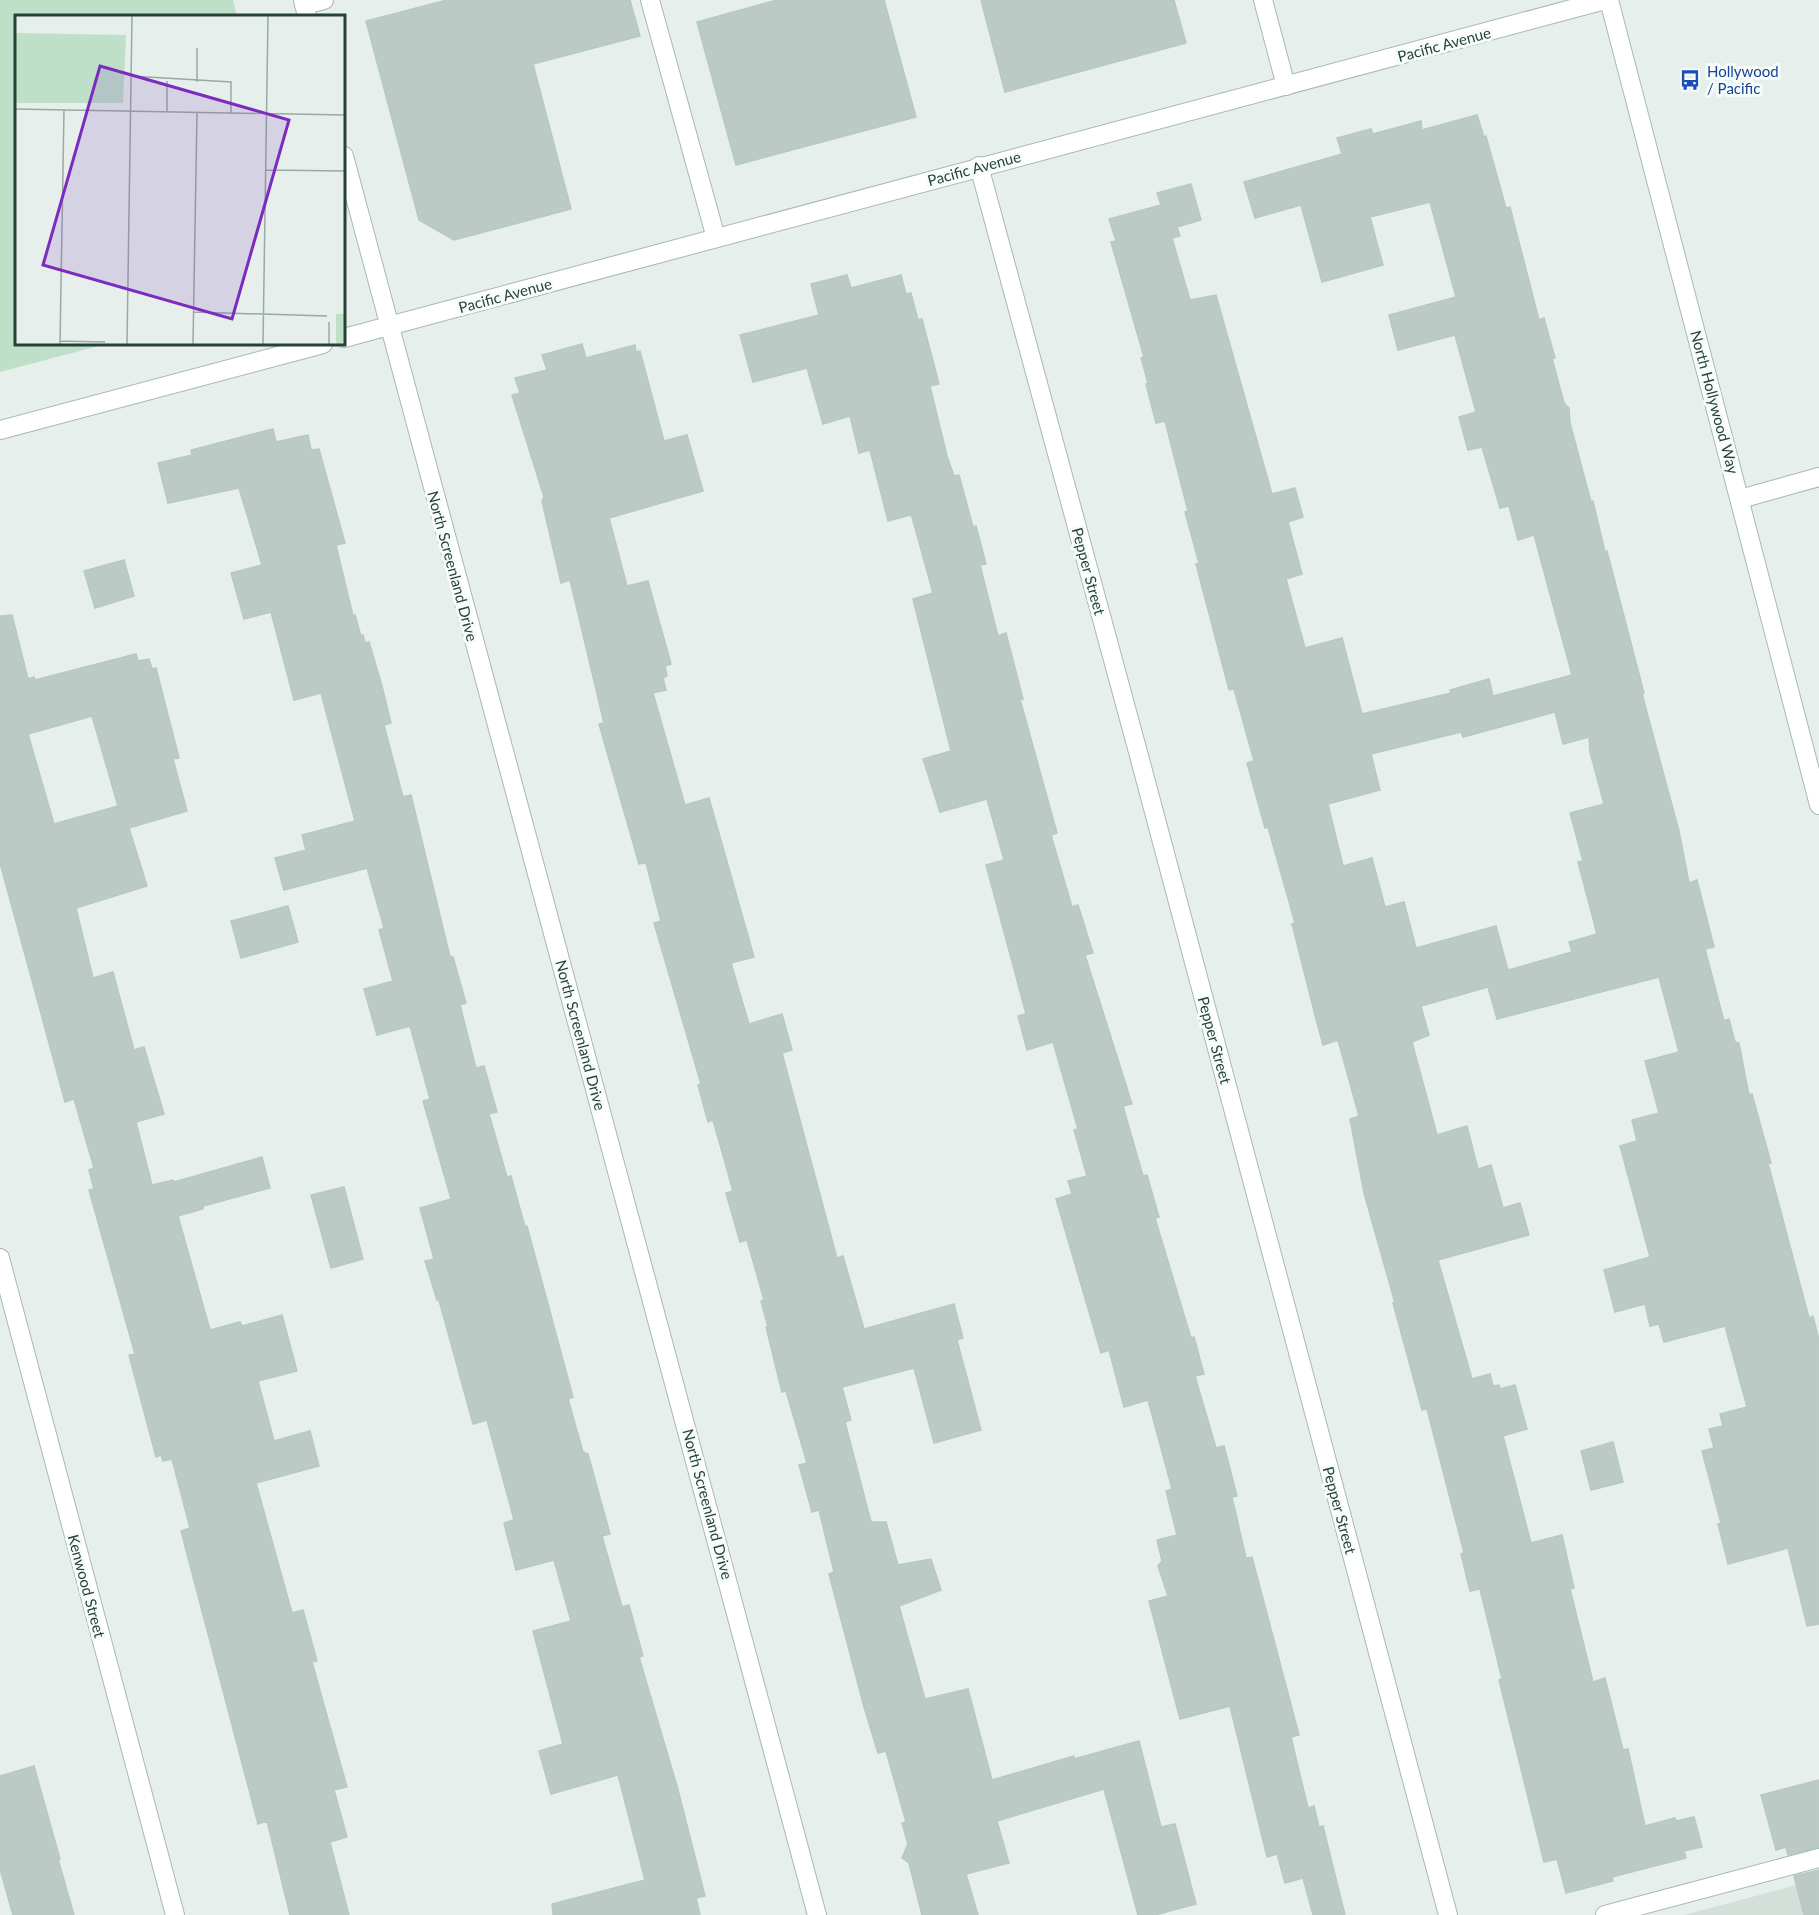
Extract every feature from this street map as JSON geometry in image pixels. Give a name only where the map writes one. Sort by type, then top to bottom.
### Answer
[{"type":"street","points":[[305,7],[324,0]]},
{"type":"street","points":[[650,0],[716,238]]},
{"type":"street","points":[[1263,0],[1287,86]]},
{"type":"street","name":"Pacific Avenue","points":[[345,338],[979,166],[1607,0]]},
{"type":"street","name":"North Hollywood Way","points":[[1607,0],[1819,805]]},
{"type":"street","name":"North Screenland Drive","points":[[345,160],[818,1915]]},
{"type":"street","name":"Pepper Street","points":[[979,166],[1448,1915]]},
{"type":"street","points":[[0,430],[319,345]]},
{"type":"street","points":[[1740,499],[1819,477]]},
{"type":"street","name":"Kenwood Street","points":[[0,1258],[175,1915]]},
{"type":"street","points":[[1605,1915],[1819,1858]]},
{"type":"shaded area","points":[[1819,1879],[1819,1915],[1684,1915]]},
{"type":"green space","points":[[0,0],[233,0],[237,15],[15,15],[15,345],[102,345],[0,372]]},
{"type":"building","points":[[447,0],[630,0],[640,36],[533,64],[571,209],[454,240],[419,220],[366,21]]},
{"type":"building","points":[[777,0],[884,0],[916,117],[736,165],[697,22]]},
{"type":"building","points":[[981,0],[1174,0],[1186,43],[1005,92]]},
{"type":"building","points":[[1477,115],[1484,137],[1486,136],[1506,208],[1510,207],[1539,320],[1544,318],[1564,403],[1569,408],[1570,423],[1605,552],[1607,551],[1679,831],[1689,883],[1697,880],[1714,947],[1705,949],[1724,1021],[1729,1019],[1735,1042],[1739,1043],[1749,1095],[1752,1094],[1771,1163],[1768,1163],[1809,1318],[1813,1316],[1819,1340],[1819,1624],[1807,1626],[1788,1548],[1728,1564],[1718,1524],[1721,1523],[1702,1451],[1714,1448],[1709,1429],[1723,1426],[1720,1414],[1747,1407],[1725,1326],[1664,1342],[1659,1324],[1650,1326],[1645,1304],[1615,1312],[1604,1270],[1650,1257],[1620,1146],[1637,1141],[1632,1120],[1659,1113],[1645,1061],[1679,1052],[1659,977],[1497,1019],[1488,987],[1421,1006],[1429,1035],[1412,1042],[1437,1135],[1467,1126],[1478,1169],[1491,1165],[1503,1208],[1520,1203],[1529,1235],[1438,1260],[1472,1379],[1490,1374],[1493,1386],[1499,1385],[1500,1389],[1515,1385],[1527,1429],[1503,1436],[1531,1543],[1562,1535],[1574,1588],[1570,1589],[1593,1682],[1605,1678],[1623,1750],[1628,1749],[1645,1826],[1675,1818],[1676,1821],[1694,1817],[1702,1847],[1684,1851],[1686,1858],[1612,1877],[1613,1881],[1566,1893],[1557,1859],[1544,1862],[1499,1680],[1502,1679],[1480,1589],[1470,1591],[1461,1554],[1464,1553],[1427,1409],[1422,1410],[1364,1193],[1350,1119],[1359,1116],[1338,1040],[1323,1045],[1292,924],[1295,923],[1247,763],[1254,761],[1234,689],[1229,690],[1196,564],[1199,563],[1185,512],[1188,511],[1165,421],[1156,423],[1141,358],[1144,357],[1111,242],[1116,241],[1109,219],[1161,205],[1157,193],[1191,184],[1201,220],[1177,227],[1180,236],[1172,238],[1190,300],[1216,295],[1272,494],[1295,488],[1303,517],[1288,522],[1302,574],[1286,579],[1305,648],[1342,638],[1362,714],[1451,693],[1450,690],[1489,679],[1493,696],[1572,675],[1534,535],[1518,540],[1509,506],[1500,508],[1482,447],[1468,450],[1459,417],[1476,412],[1455,335],[1398,350],[1389,315],[1456,297],[1430,202],[1370,217],[1383,265],[1322,282],[1301,205],[1255,218],[1244,182],[1342,154],[1337,138],[1371,129],[1373,134],[1421,121],[1422,130]],"holes":[[[1555,712],[1563,744],[1589,737],[1590,752],[1604,804],[1570,813],[1583,861],[1578,862],[1597,934],[1569,942],[1572,952],[1508,970],[1496,926],[1416,948],[1404,902],[1385,907],[1372,858],[1343,866],[1328,804],[1380,790],[1371,754],[1461,732],[1463,737]]]},
{"type":"building","points":[[847,275],[851,288],[901,275],[906,294],[911,293],[918,320],[922,319],[939,384],[930,386],[947,456],[954,476],[959,475],[973,527],[976,526],[986,564],[980,565],[998,636],[1006,633],[1023,699],[1020,699],[1057,833],[1051,835],[1072,907],[1078,905],[1093,953],[1085,955],[1132,1104],[1123,1106],[1143,1176],[1147,1175],[1159,1217],[1155,1218],[1191,1338],[1194,1337],[1204,1374],[1195,1376],[1216,1448],[1224,1446],[1237,1496],[1232,1497],[1246,1558],[1252,1557],[1299,1735],[1291,1737],[1308,1808],[1314,1806],[1319,1827],[1323,1826],[1345,1915],[1313,1915],[1303,1878],[1285,1883],[1277,1854],[1267,1857],[1230,1706],[1180,1719],[1149,1601],[1168,1596],[1158,1566],[1162,1561],[1157,1540],[1177,1535],[1166,1491],[1172,1489],[1148,1400],[1124,1407],[1109,1350],[1101,1353],[1056,1199],[1072,1194],[1068,1181],[1087,1176],[1074,1130],[1078,1129],[1053,1042],[1027,1050],[1018,1016],[1026,1014],[986,865],[1004,860],[987,799],[940,812],[923,759],[951,751],[913,599],[933,593],[912,517],[910,515],[888,521],[870,450],[859,453],[850,416],[823,424],[807,368],[753,382],[740,335],[819,315],[811,284]]},
{"type":"building","points":[[582,344],[586,358],[635,345],[636,352],[640,351],[664,441],[687,435],[703,491],[609,518],[627,586],[648,581],[671,664],[665,666],[667,676],[663,678],[666,690],[653,693],[685,805],[709,798],[754,957],[731,963],[749,1024],[782,1014],[792,1050],[782,1053],[837,1258],[843,1256],[864,1329],[954,1304],[963,1338],[957,1340],[981,1430],[934,1443],[914,1368],[842,1387],[851,1420],[845,1422],[871,1522],[886,1522],[898,1565],[931,1559],[941,1590],[899,1606],[925,1699],[968,1689],[992,1780],[1074,1756],[1074,1759],[1139,1741],[1161,1827],[1175,1824],[1196,1904],[1155,1915],[1138,1915],[1104,1789],[997,1821],[1009,1863],[966,1874],[978,1915],[922,1915],[909,1863],[902,1858],[908,1844],[902,1823],[906,1822],[886,1751],[878,1753],[864,1707],[829,1574],[834,1572],[819,1510],[812,1512],[799,1465],[807,1463],[786,1391],[782,1392],[766,1327],[768,1327],[761,1301],[764,1300],[747,1240],[740,1242],[726,1193],[733,1191],[713,1120],[708,1122],[698,1085],[701,1084],[654,923],[661,921],[646,863],[639,864],[599,724],[604,723],[570,580],[561,583],[542,501],[544,497],[512,395],[520,393],[515,378],[547,370],[542,355]]},
{"type":"building","points":[[273,429],[276,442],[308,435],[311,450],[319,449],[345,543],[336,545],[353,616],[355,615],[365,643],[369,642],[382,686],[391,723],[384,725],[403,797],[411,795],[450,957],[453,957],[466,1003],[460,1005],[476,1068],[484,1066],[497,1112],[489,1114],[507,1177],[511,1176],[525,1227],[527,1226],[573,1397],[568,1399],[583,1452],[588,1454],[610,1534],[602,1536],[622,1607],[629,1605],[643,1656],[639,1657],[677,1786],[705,1896],[696,1898],[700,1915],[553,1915],[552,1904],[645,1880],[618,1775],[551,1794],[539,1751],[563,1744],[533,1631],[571,1621],[554,1560],[516,1570],[504,1523],[514,1520],[487,1420],[473,1424],[439,1300],[437,1300],[425,1261],[434,1259],[420,1208],[451,1199],[423,1101],[430,1099],[410,1026],[377,1035],[364,989],[393,981],[379,930],[384,928],[367,868],[284,890],[275,858],[306,850],[302,835],[355,821],[321,693],[294,700],[271,612],[244,619],[231,573],[262,565],[239,488],[168,503],[158,463],[192,455],[191,450]]},
{"type":"building","points":[[124,560],[134,596],[95,608],[84,571]]},
{"type":"building","points":[[12,615],[28,679],[34,677],[35,680],[136,654],[138,661],[149,659],[152,669],[156,668],[179,758],[173,759],[187,811],[129,828],[147,886],[76,908],[93,978],[113,972],[134,1050],[144,1047],[164,1114],[136,1122],[152,1185],[173,1180],[174,1182],[262,1157],[270,1188],[203,1206],[203,1209],[178,1216],[210,1330],[240,1322],[242,1326],[282,1315],[297,1371],[258,1381],[274,1441],[310,1431],[319,1466],[256,1483],[292,1613],[303,1610],[317,1661],[312,1662],[347,1787],[334,1790],[347,1837],[330,1842],[349,1915],[290,1915],[267,1821],[258,1824],[181,1531],[190,1528],[172,1459],[163,1461],[161,1455],[156,1457],[129,1355],[135,1354],[89,1190],[94,1189],[89,1170],[94,1168],[74,1099],[65,1102],[0,863],[0,616]],"holes":[[[92,716],[118,806],[54,824],[28,734]]]},
{"type":"building","points":[[288,906],[298,942],[241,958],[231,921]]},
{"type":"building","points":[[344,1187],[363,1259],[331,1268],[311,1195]]},
{"type":"building","points":[[1613,1442],[1623,1482],[1591,1490],[1581,1451]]},
{"type":"building","points":[[34,1766],[74,1915],[13,1915],[0,1869],[0,1776]]},
{"type":"building","points":[[1819,1780],[1819,1847],[1788,1855],[1786,1847],[1776,1850],[1761,1795]]},
{"type":"building","points":[[1819,1870],[1819,1915],[1804,1915],[1794,1876]]},
{"type":"place","name":"Hollywood / Pacific","points":[[1690,80]]}]
